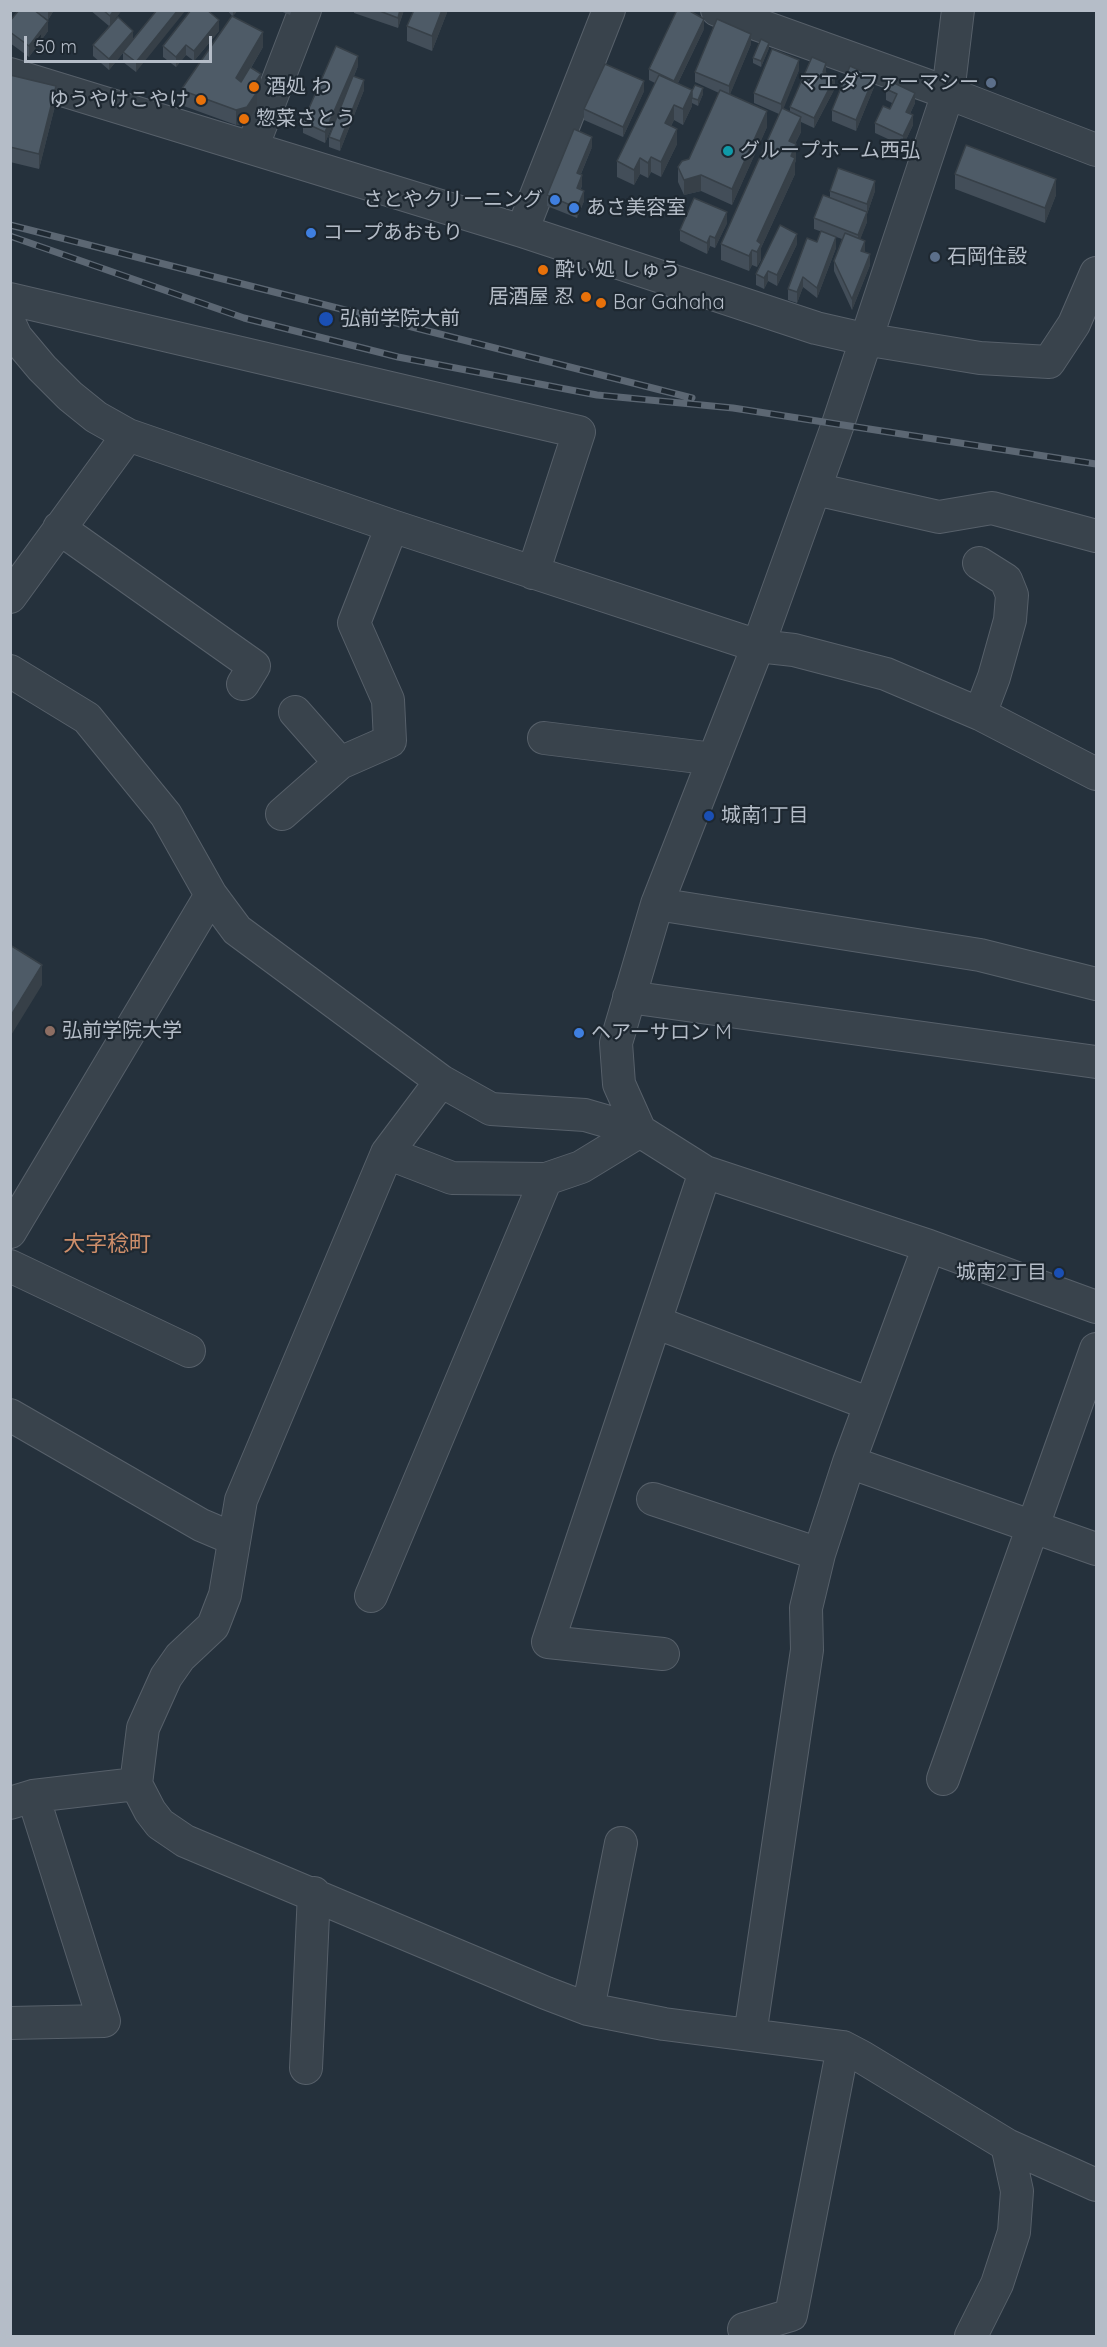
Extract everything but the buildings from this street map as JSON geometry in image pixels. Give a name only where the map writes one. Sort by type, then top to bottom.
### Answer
[{"type":"street","points":[[252,148],[305,10]]},
{"type":"street","points":[[522,231],[609,10]]},
{"type":"street","points":[[717,10],[948,93],[1096,150]]},
{"type":"street","points":[[640,1131],[619,1084],[618,1074],[616,1043],[629,997],[657,904],[758,646],[815,489],[948,93],[958,10]]},
{"type":"street","points":[[10,74],[522,231],[816,328],[864,339],[980,358],[1049,362],[1074,324],[1096,273]]},
{"type":"street","points":[[10,299],[579,432],[533,573]]},
{"type":"street","points":[[12,335],[70,396],[96,417],[128,435],[392,526],[758,646],[794,650],[886,674],[980,714],[1096,774]]},
{"type":"street","points":[[10,597],[128,435]]},
{"type":"street","points":[[815,489],[939,516],[993,508],[1096,536]]},
{"type":"street","points":[[282,814],[340,763],[390,741],[388,700],[354,623],[392,526]]},
{"type":"street","points":[[59,528],[254,666],[243,684]]},
{"type":"street","points":[[979,563],[1006,580],[1012,595],[1010,620],[994,677],[980,714]]},
{"type":"street","points":[[10,672],[87,718],[165,815],[211,895],[237,930],[441,1081],[491,1109],[585,1115],[640,1131],[705,1172],[929,1246],[1096,1307]]},
{"type":"street","points":[[295,712],[340,763]]},
{"type":"street","points":[[544,738],[714,759]]},
{"type":"street","points":[[10,1232],[211,895]]},
{"type":"street","points":[[657,904],[980,955],[1096,984]]},
{"type":"street","points":[[629,997],[1096,1062]]},
{"type":"street","points":[[441,1081],[387,1153],[241,1500],[225,1595],[213,1626],[180,1657],[166,1677],[142,1728],[136,1784],[150,1811],[160,1824],[185,1841],[588,2009],[664,2024],[843,2047],[862,2056],[1007,2145],[1096,2185]]},
{"type":"street","points":[[387,1153],[452,1178],[546,1179],[581,1167],[640,1131]]},
{"type":"street","points":[[663,1654],[548,1642],[705,1172]]},
{"type":"street","points":[[371,1596],[546,1179]]},
{"type":"street","points":[[750,2035],[807,1650],[806,1608],[819,1554],[849,1462],[929,1246]]},
{"type":"street","points":[[10,1266],[189,1352]]},
{"type":"street","points":[[656,1322],[870,1404]]},
{"type":"street","points":[[943,1779],[1096,1349]]},
{"type":"street","points":[[10,1415],[201,1525],[234,1539]]},
{"type":"street","points":[[849,1462],[1096,1549]]},
{"type":"street","points":[[653,1499],[819,1554]]},
{"type":"street","points":[[10,2023],[104,2021],[22,1799],[136,1784]]},
{"type":"street","points":[[588,2009],[621,1843]]},
{"type":"street","points":[[306,2068],[314,1893]]},
{"type":"street","points":[[744,2329],[790,2315],[843,2047]]},
{"type":"street","points":[[971,2337],[997,2284],[1014,2232],[1017,2191],[1007,2145]]},
{"type":"railway","points":[[10,225],[692,398]]},
{"type":"railway","points":[[10,236],[244,318],[398,357],[597,395],[733,408],[1096,464]]},
{"type":"place","name":"マエダファーマシー","points":[[991,83]]},
{"type":"place","name":"酒処 わ","points":[[254,87]]},
{"type":"place","name":"ゆうやけこやけ","points":[[201,100]]},
{"type":"place","name":"惣菜さとう","points":[[244,119]]},
{"type":"place","name":"グループホーム西弘","points":[[728,151]]},
{"type":"place","name":"さとやクリーニング","points":[[555,200]]},
{"type":"place","name":"あさ美容室","points":[[574,208]]},
{"type":"place","name":"コープあおもり","points":[[311,233]]},
{"type":"place","name":"石岡住設","points":[[935,257]]},
{"type":"place","name":"酔い処 しゅう","points":[[543,270]]},
{"type":"place","name":"居酒屋 忍","points":[[586,297]]},
{"type":"place","name":"Bar Gahaha","points":[[601,303]]},
{"type":"place","name":"弘前学院大前","points":[[326,319]]},
{"type":"place","name":"城南1丁目","points":[[709,816]]},
{"type":"place","name":"弘前学院大学","points":[[50,1031]]},
{"type":"place","name":"ヘアーサロン M","points":[[579,1033]]},
{"type":"place","name":"城南2丁目","points":[[1059,1273]]},
{"type":"district","name":"大字稔町","points":[[107,1244]]}]
